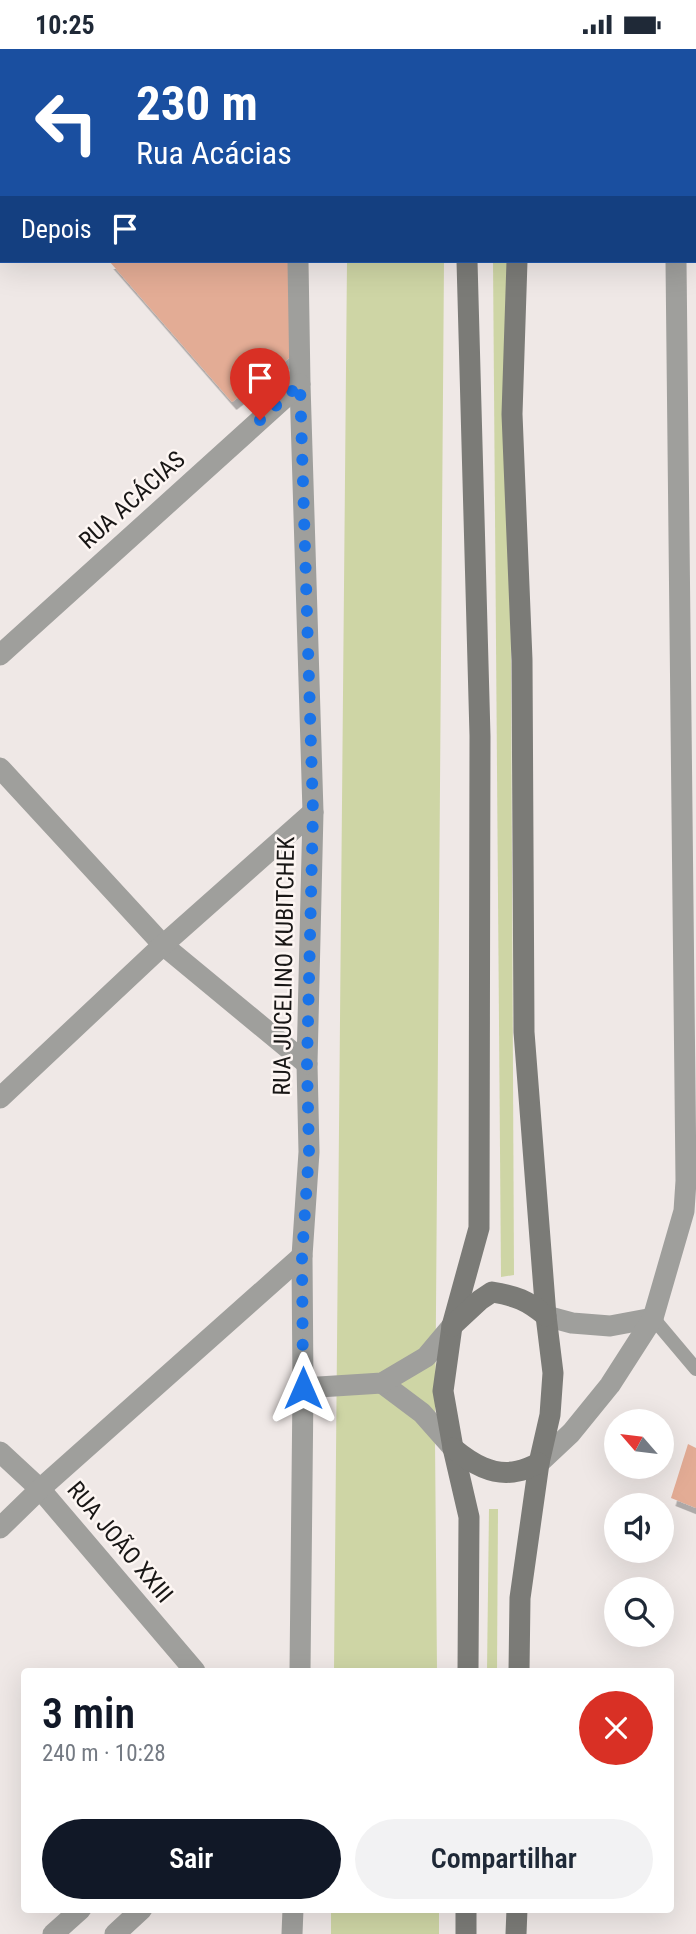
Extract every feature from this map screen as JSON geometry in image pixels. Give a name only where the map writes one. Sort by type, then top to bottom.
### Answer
[{"type":"main road","points":[[467,263],[480,736],[479,1228],[452,1326],[443,1391],[469,1517],[468,1668]]},
{"type":"main road","points":[[517,263],[512,414],[522,660],[524,1032],[546,1316],[553,1373],[550,1415],[539,1463],[520,1598],[519,1668]]},
{"type":"main road","points":[[452,1326],[492,1292],[514,1295],[546,1316]]},
{"type":"main road","points":[[453,1448],[468,1461],[488,1471],[518,1472],[539,1463]]},
{"type":"main road","points":[[466,1913],[466,1934]]},
{"type":"main road","points":[[516,1934],[517,1913]]},
{"type":"street","name":"RUA JUCELINO KUBITCHEK","points":[[299,263],[313,812],[307,1064],[309,1152],[302,1256],[300,1668]]},
{"type":"street","points":[[539,1463],[571,1433],[610,1385],[653,1318],[684,1211],[676,263]]},
{"type":"street","name":"RUA ACÁCIAS","points":[[0,655],[300,384]]},
{"type":"street","points":[[0,768],[163,945],[307,1064]]},
{"type":"street","points":[[0,1098],[163,945],[313,812]]},
{"type":"street","points":[[0,1528],[40,1489],[302,1256]]},
{"type":"street","points":[[546,1316],[572,1323],[610,1326],[653,1318]]},
{"type":"street","points":[[303,1388],[382,1383],[426,1357],[452,1326]]},
{"type":"street","points":[[382,1383],[422,1413],[453,1448]]},
{"type":"street","name":"RUA JOÃO XXIII","points":[[0,1453],[40,1489],[192,1668]]},
{"type":"street","points":[[53,1934],[77,1913]]},
{"type":"street","points":[[115,1934],[138,1913]]},
{"type":"street","points":[[292,1934],[293,1913]]},
{"type":"lane","points":[[653,1318],[696,1369]]},
{"type":"green space","points":[[347,263],[444,263],[435,1440],[437,1668],[334,1668]]},
{"type":"green space","points":[[493,263],[509,263],[514,1275],[501,1277]]},
{"type":"green space","points":[[489,1509],[498,1509],[497,1668],[487,1668]]},
{"type":"green space","points":[[331,1913],[439,1913],[439,1934],[331,1934]]},
{"type":"building","points":[[111,263],[295,263],[293,355],[232,402]]},
{"type":"building","points":[[688,1444],[696,1448],[696,1508],[674,1499],[673,1493]]},
{"type":"route","points":[[260,420],[300,384],[313,812],[307,1064],[309,1152],[302,1256],[303,1388]]}]
